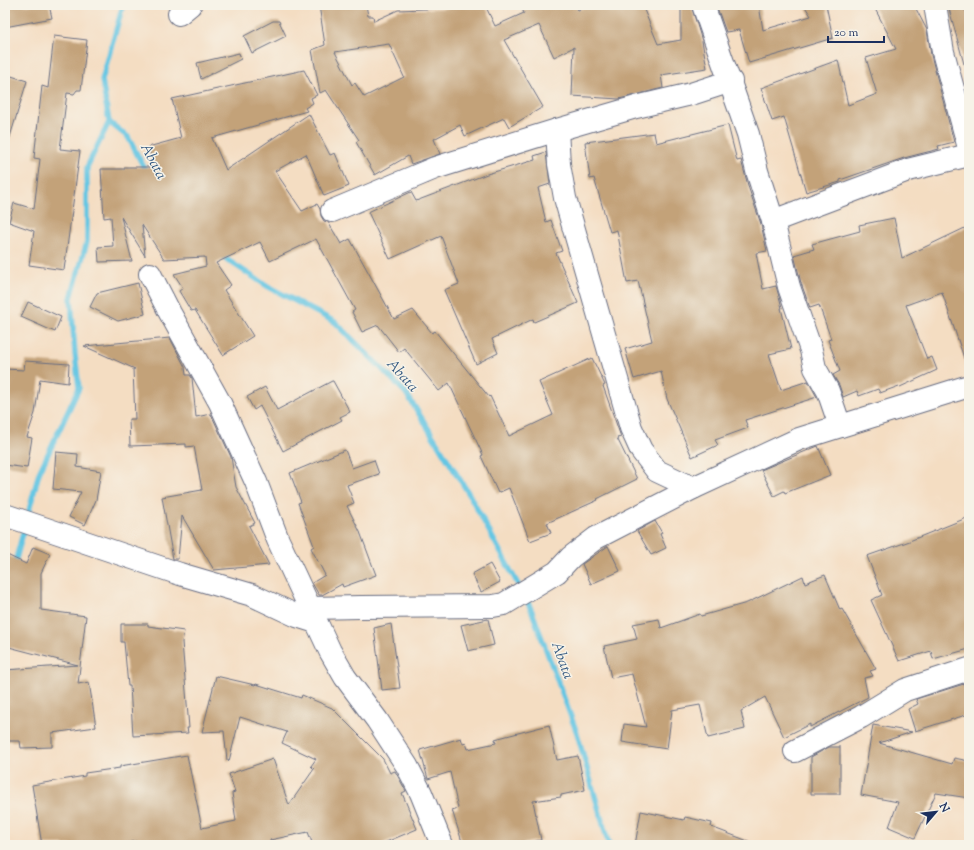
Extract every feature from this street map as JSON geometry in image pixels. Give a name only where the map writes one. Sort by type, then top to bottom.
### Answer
[{"type":"street","points":[[703,5],[731,81],[748,134],[757,171],[773,221],[789,287],[812,350],[815,368],[828,391],[840,426]]},
{"type":"street","points":[[935,5],[943,52],[969,148]]},
{"type":"street","points":[[332,211],[435,168],[557,130],[636,107],[691,94],[731,81]]},
{"type":"street","points":[[557,130],[559,164],[565,198],[631,428],[641,450],[657,471],[693,488]]},
{"type":"street","points":[[773,221],[908,170],[969,155]]},
{"type":"street","points":[[150,274],[220,403],[256,482],[278,540],[330,651],[345,677],[377,720],[407,766],[421,792],[442,845]]},
{"type":"street","points":[[10,516],[180,574],[252,594],[297,616],[313,615],[361,607],[492,606],[504,604],[557,572],[571,558],[596,538],[693,488],[799,439],[969,386]]},
{"type":"street","points":[[796,751],[860,717],[905,690],[969,669]]},
{"type":"building","points":[[5,5],[49,5],[52,18],[5,27]]},
{"type":"building","points":[[319,5],[366,5],[368,16],[373,16],[374,21],[398,10],[450,8],[449,5],[485,5],[495,26],[524,13],[520,5],[575,5],[578,10],[589,5],[642,5],[658,44],[681,40],[681,5],[691,5],[702,41],[707,68],[661,75],[663,88],[619,99],[572,96],[574,47],[554,57],[539,25],[504,40],[543,107],[509,127],[504,118],[465,136],[460,125],[434,139],[440,154],[411,164],[408,156],[375,175],[356,142],[359,140],[326,90],[320,93],[312,50],[325,45]],"holes":[[[389,44],[404,77],[364,97],[355,83],[352,85],[335,52]]]},
{"type":"building","points":[[716,5],[759,5],[763,30],[811,16],[804,5],[826,5],[833,38],[749,63],[739,30],[726,32]]},
{"type":"building","points":[[873,5],[914,5],[927,30],[931,55],[954,142],[938,146],[939,149],[904,158],[840,180],[840,182],[806,192],[784,117],[772,121],[761,88],[838,60],[848,105],[877,94],[866,58],[896,49]]},
{"type":"building","points":[[948,5],[963,5],[965,11],[969,9],[969,63],[964,64]]},
{"type":"building","points":[[273,21],[279,21],[286,36],[252,53],[244,36]]},
{"type":"building","points":[[54,36],[87,40],[81,90],[77,90],[74,94],[67,93],[60,149],[80,151],[64,270],[29,265],[34,231],[9,222],[14,203],[34,209],[40,159],[34,158],[42,86],[48,88]]},
{"type":"building","points":[[239,53],[241,59],[201,79],[197,63]]},
{"type":"building","points":[[304,70],[317,95],[311,98],[313,103],[305,108],[307,111],[212,138],[226,170],[309,114],[330,155],[335,153],[349,186],[324,196],[306,154],[275,171],[302,211],[317,204],[324,221],[328,222],[341,244],[350,239],[394,319],[413,310],[432,333],[435,331],[489,397],[490,396],[509,436],[553,415],[539,382],[592,358],[605,385],[603,386],[621,437],[617,438],[637,479],[597,499],[598,500],[547,523],[551,533],[530,541],[509,488],[498,493],[481,456],[483,455],[449,383],[439,391],[404,348],[399,352],[378,325],[362,332],[352,312],[355,310],[316,239],[270,261],[260,242],[216,263],[231,285],[224,290],[253,336],[223,355],[195,310],[191,311],[179,291],[183,288],[174,274],[206,266],[205,257],[164,259],[142,225],[145,256],[121,217],[132,261],[99,262],[98,247],[113,246],[111,217],[104,218],[101,169],[154,167],[148,147],[181,138],[172,99]]},
{"type":"building","points":[[5,74],[27,81],[9,140],[5,139]]},
{"type":"building","points":[[728,125],[737,161],[741,160],[761,224],[767,251],[756,253],[763,289],[776,286],[791,349],[769,354],[781,390],[808,381],[817,397],[745,420],[748,428],[715,440],[718,445],[692,457],[667,399],[661,371],[634,379],[625,349],[652,341],[638,281],[627,283],[617,230],[610,232],[594,178],[590,179],[585,142],[654,133],[656,143]]},
{"type":"building","points":[[546,152],[550,184],[538,188],[546,222],[551,220],[562,251],[556,253],[578,303],[534,322],[533,319],[492,339],[498,353],[476,364],[444,290],[459,284],[441,236],[390,259],[368,212],[411,192],[416,201],[487,174],[535,160],[534,156]]},
{"type":"building","points":[[894,218],[902,258],[969,226],[969,364],[966,364],[942,292],[906,305],[927,359],[932,357],[937,370],[900,387],[899,386],[880,393],[878,389],[859,396],[857,391],[843,397],[839,385],[833,375],[840,371],[828,340],[831,339],[819,305],[810,308],[801,283],[794,255],[814,249],[812,244],[860,231],[859,225]]},
{"type":"building","points":[[138,283],[145,314],[118,321],[90,307],[97,293]]},
{"type":"building","points":[[28,302],[61,317],[55,332],[21,317]]},
{"type":"building","points":[[170,338],[185,367],[186,375],[190,375],[192,378],[196,417],[211,414],[231,457],[236,487],[255,523],[249,526],[269,565],[214,570],[182,516],[178,559],[173,559],[162,497],[202,490],[194,446],[186,447],[186,444],[130,446],[129,419],[135,419],[133,369],[135,369],[84,346]]},
{"type":"building","points":[[25,361],[69,364],[68,383],[40,379],[35,413],[27,437],[32,438],[27,468],[5,465],[5,369],[24,370]]},
{"type":"building","points":[[332,381],[350,412],[340,417],[342,420],[283,451],[260,406],[254,410],[247,397],[265,387],[277,410]]},
{"type":"building","points":[[818,446],[830,475],[774,496],[761,470]]},
{"type":"building","points":[[345,450],[352,468],[374,460],[379,474],[347,485],[354,503],[347,506],[360,532],[376,575],[343,587],[342,584],[322,595],[319,595],[312,583],[325,575],[311,548],[314,546],[298,503],[301,502],[290,473]]},
{"type":"building","points":[[56,452],[78,454],[77,467],[101,471],[96,500],[85,525],[69,517],[81,492],[53,489]]},
{"type":"building","points":[[969,517],[969,649],[933,659],[931,651],[899,661],[871,600],[882,595],[867,556],[907,542]]},
{"type":"building","points":[[655,521],[662,533],[660,534],[666,548],[651,555],[637,531]]},
{"type":"building","points":[[608,546],[620,571],[591,584],[582,564]]},
{"type":"building","points":[[33,547],[50,554],[41,573],[41,610],[86,616],[78,684],[89,682],[96,727],[52,733],[52,747],[21,748],[20,741],[5,741],[5,670],[78,665],[5,646],[5,554],[26,564]]},
{"type":"building","points":[[490,564],[500,582],[481,592],[472,574]]},
{"type":"building","points":[[825,575],[840,610],[842,609],[876,669],[870,671],[873,676],[864,678],[868,697],[810,727],[810,724],[784,737],[765,697],[741,711],[745,729],[708,738],[700,705],[672,710],[667,749],[622,742],[624,724],[646,727],[632,674],[611,678],[604,646],[637,639],[633,624],[659,619],[661,628],[700,614],[701,616],[747,603],[803,576],[805,583]]},
{"type":"building","points":[[488,619],[494,645],[468,651],[461,625]]},
{"type":"building","points":[[121,624],[148,624],[148,626],[184,631],[182,642],[189,728],[187,728],[188,733],[133,736],[130,686],[128,686],[124,642],[121,642]]},
{"type":"building","points":[[391,624],[400,688],[382,690],[374,628]]},
{"type":"building","points":[[216,676],[256,684],[301,698],[302,695],[332,708],[383,759],[390,773],[395,771],[406,791],[402,793],[417,829],[379,845],[313,845],[308,832],[270,840],[271,845],[136,845],[136,841],[118,845],[42,845],[32,785],[85,776],[85,773],[120,768],[120,766],[187,755],[202,828],[236,821],[232,793],[235,792],[229,774],[273,759],[289,805],[314,769],[311,766],[316,759],[282,743],[287,732],[240,717],[229,761],[227,760],[224,731],[202,732]]},
{"type":"building","points":[[967,683],[969,714],[915,731],[908,709],[918,704],[916,699]]},
{"type":"building","points":[[549,725],[557,760],[578,756],[585,790],[561,795],[561,797],[533,801],[541,840],[517,845],[463,845],[452,810],[458,808],[450,772],[428,779],[420,750],[461,738],[463,744],[466,743],[468,749],[496,743],[495,739]]},
{"type":"building","points":[[873,725],[912,732],[879,743],[952,764],[954,758],[969,761],[969,798],[936,793],[915,838],[889,827],[898,802],[861,795]]},
{"type":"building","points":[[829,747],[840,747],[840,794],[811,794],[811,757]]},
{"type":"building","points":[[641,811],[684,820],[685,817],[712,823],[711,827],[756,845],[635,845]]},
{"type":"waterway","name":"Abata","points":[[123,5],[102,80],[109,122],[128,137],[147,173]]},
{"type":"waterway","points":[[27,518],[39,473],[79,388],[71,298],[87,242],[87,167],[109,122]]},
{"type":"waterway","name":"Abata","points":[[220,255],[267,286],[335,322],[406,393],[469,494],[521,590]]},
{"type":"waterway","points":[[14,566],[25,526]]},
{"type":"waterway","name":"Abata","points":[[525,597],[531,609],[577,733],[609,845]]}]
